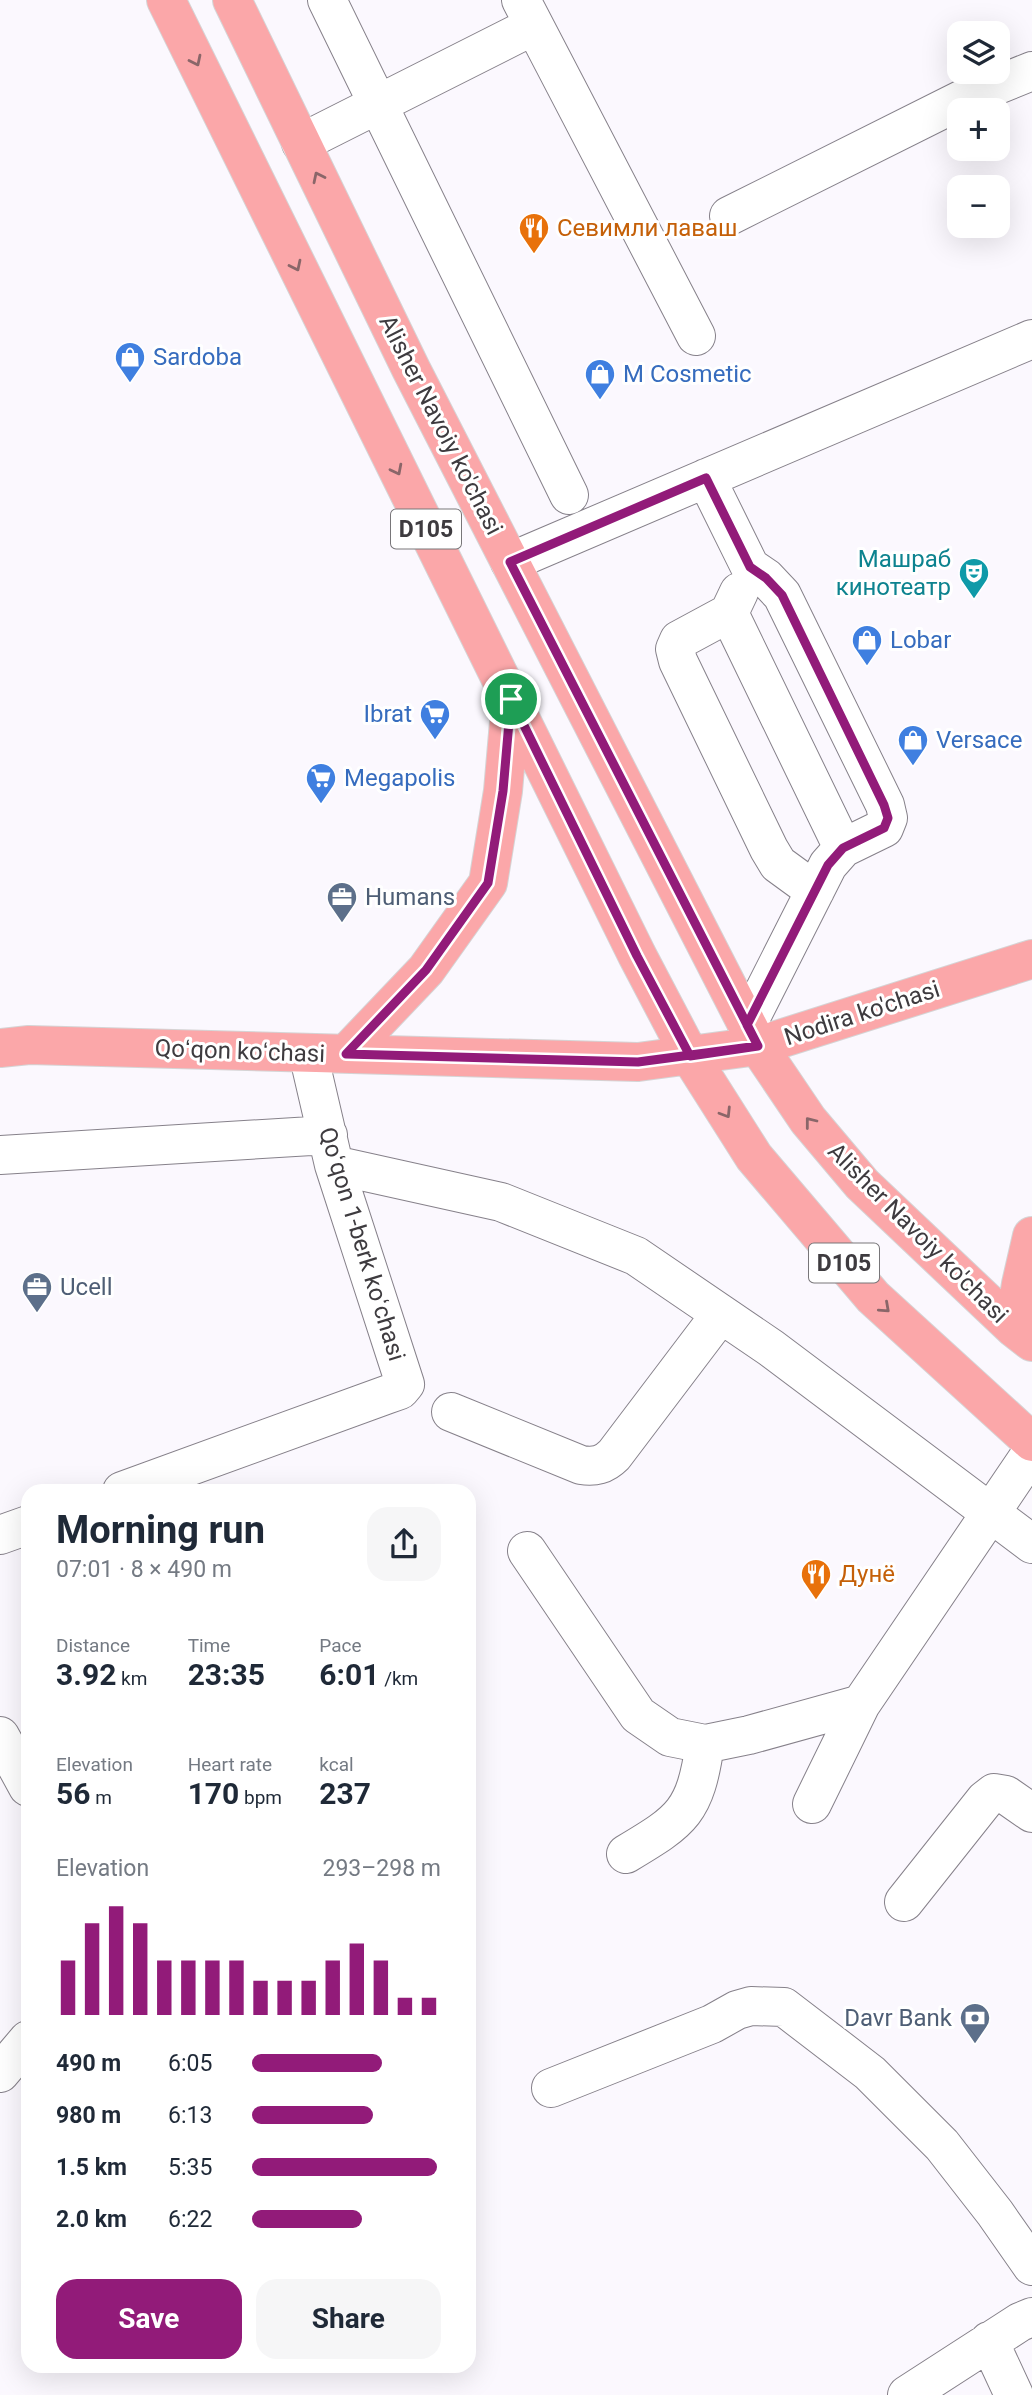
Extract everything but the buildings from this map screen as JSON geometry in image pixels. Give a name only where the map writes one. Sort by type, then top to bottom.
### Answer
[{"type":"main road","name":"D105","points":[[166,0],[637,956],[690,1056],[754,1157],[873,1297],[1032,1442]]},
{"type":"main road","name":"Alisher Navoiy ko'chasi","points":[[232,0],[411,369],[752,1035],[808,1120],[862,1184],[1023,1335]]},
{"type":"main road","points":[[346,1054],[426,970],[488,883],[503,791],[511,699]]},
{"type":"main road","name":"Nodira ko'chasi","points":[[690,1056],[752,1035],[1032,959]]},
{"type":"main road","name":"Qoʻqon koʻchasi","points":[[0,1048],[29,1045],[638,1062],[690,1056]]},
{"type":"main road","points":[[1023,1335],[1021,1284],[1032,1236]]},
{"type":"street","points":[[327,0],[569,495]]},
{"type":"street","points":[[301,143],[377,104],[527,13],[696,336]]},
{"type":"street","points":[[729,216],[963,99],[1032,71]]},
{"type":"street","points":[[510,562],[1032,339]]},
{"type":"street","points":[[706,478],[750,567],[766,578],[782,595],[888,818],[884,828],[843,848],[828,865],[752,1035]]},
{"type":"street","points":[[750,567],[729,613],[678,640],[675,649],[678,662],[774,857],[791,875],[815,891]]},
{"type":"street","points":[[729,613],[843,848]]},
{"type":"street","name":"Qoʻqon 1-berk koʻchasi","points":[[141,1484],[400,1390],[405,1384],[331,1150],[308,1053]]},
{"type":"street","points":[[0,1155],[331,1150],[501,1202],[635,1256],[771,1348],[1032,1544]]},
{"type":"street","points":[[451,1412],[581,1465],[593,1466],[607,1462],[720,1315]]},
{"type":"street","points":[[811,1804],[860,1704],[1032,1452]]},
{"type":"street","points":[[0,1535],[21,1528]]},
{"type":"street","points":[[527,1551],[638,1715],[670,1737],[705,1744],[749,1735],[860,1704]]},
{"type":"street","points":[[0,1736],[17,1784]]},
{"type":"street","points":[[626,1854],[666,1830],[687,1809],[701,1775],[705,1744]]},
{"type":"street","points":[[904,1902],[985,1800],[994,1793],[1006,1795],[1032,1813]]},
{"type":"street","points":[[551,2088],[712,2024],[737,2010],[751,2006],[784,2007],[870,2073],[942,2145],[1032,2266]]},
{"type":"street","points":[[0,2073],[21,2048]]},
{"type":"street","points":[[907,2395],[989,2341],[1032,2317]]},
{"type":"street","points":[[989,2341],[1014,2395]]},
{"type":"place","name":"Севимли лаваш","points":[[534,255]]},
{"type":"place","name":"Sardoba","points":[[130,384]]},
{"type":"place","name":"M Cosmetic","points":[[600,401]]},
{"type":"place","name":"Машраб кинотеатр","points":[[974,600]]},
{"type":"place","name":"Lobar","points":[[867,667]]},
{"type":"place","name":"Ibrat","points":[[435,741]]},
{"type":"place","name":"Versace","points":[[913,767]]},
{"type":"place","name":"Megapolis","points":[[321,805]]},
{"type":"place","name":"Humans","points":[[342,924]]},
{"type":"place","name":"Ucell","points":[[37,1314]]},
{"type":"place","name":"Дунё","points":[[816,1601]]},
{"type":"place","name":"Davr Bank","points":[[975,2045]]},
{"type":"route","points":[[511,699],[503,791],[488,883],[426,970],[346,1054],[638,1062],[690,1056],[758,1046],[747,1025],[828,865],[843,848],[884,828],[888,818],[782,595],[766,578],[750,567],[706,478],[510,562],[652,839],[758,1046],[690,1056],[637,956],[511,699]]}]
